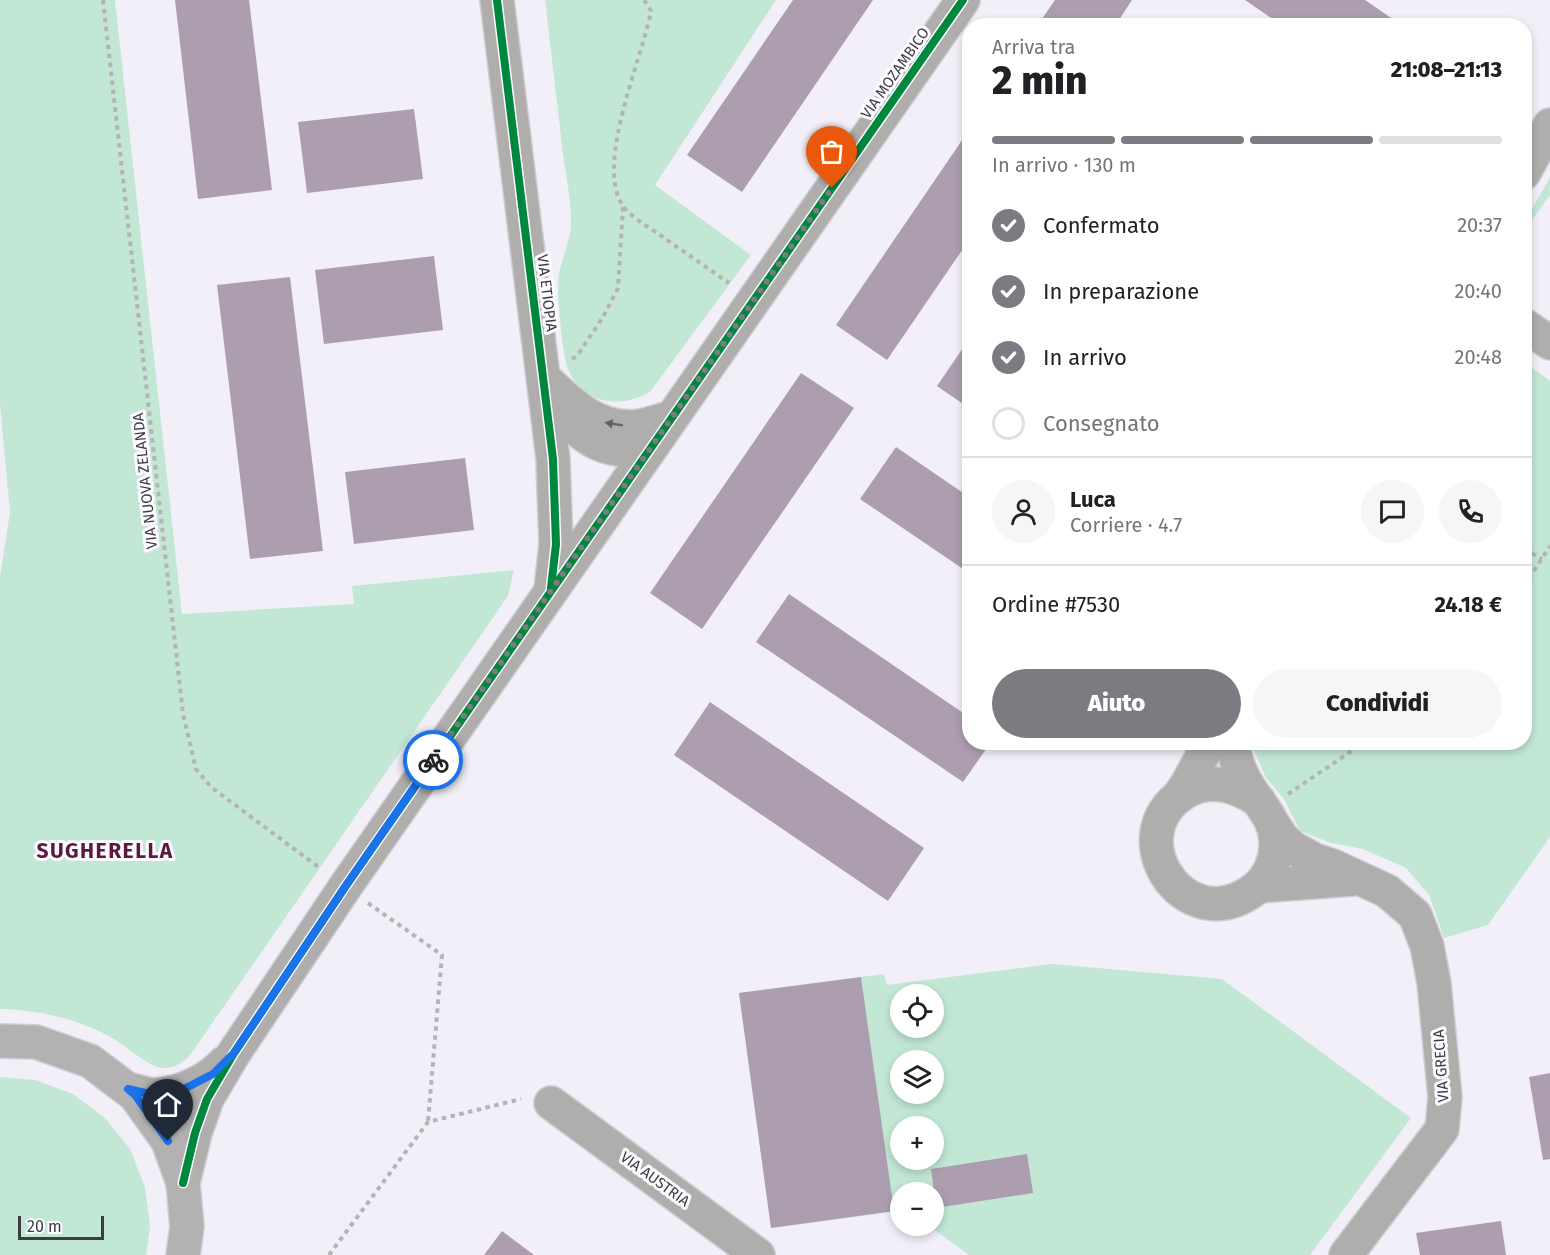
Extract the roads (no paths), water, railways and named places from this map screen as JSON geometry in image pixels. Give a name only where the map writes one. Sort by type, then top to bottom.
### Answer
[{"type":"main road","points":[[0,1041],[36,1042],[90,1061],[135,1095],[168,1141],[183,1183],[185,1241],[203,1255]]},
{"type":"street","name":"VIA ETIOPIA","points":[[496,0],[544,378],[556,499],[556,544],[551,591]]},
{"type":"street","name":"VIA MOZAMBICO","points":[[183,1183],[195,1133],[207,1099],[234,1053],[345,887],[963,0]]},
{"type":"street","points":[[1532,158],[1550,125]]},
{"type":"street","points":[[1532,331],[1550,343]]},
{"type":"street","name":"VIA ETIOPIA","points":[[544,378],[560,410],[576,430],[604,448],[623,452],[648,452]]},
{"type":"street","points":[[544,378],[572,405],[591,418],[612,425],[639,426],[672,418]]},
{"type":"street","points":[[1206,750],[1186,786],[1166,810],[1159,825],[1156,842],[1158,860],[1165,876],[1177,889],[1192,899],[1209,903],[1228,902],[1245,897],[1259,886],[1269,872],[1275,857],[1276,840],[1272,807],[1248,787],[1235,750]]},
{"type":"street","points":[[1178,797],[1210,784],[1228,785],[1245,791],[1272,807]]},
{"type":"street","name":"VIA GRECIA","points":[[1272,807],[1282,838],[1293,848],[1387,891],[1415,915],[1427,946],[1434,983],[1445,1097],[1442,1129],[1346,1255]]},
{"type":"street","name":"VIA GRECIA","points":[[1259,886],[1361,879]]},
{"type":"street","name":"VIA MOZAMBICO","points":[[128,1089],[154,1095],[180,1091],[213,1074],[234,1053]]},
{"type":"street","name":"VIA AUSTRIA","points":[[551,1103],[758,1255]]},
{"type":"district","name":"SUGHERELLA","points":[[105,851]]}]
